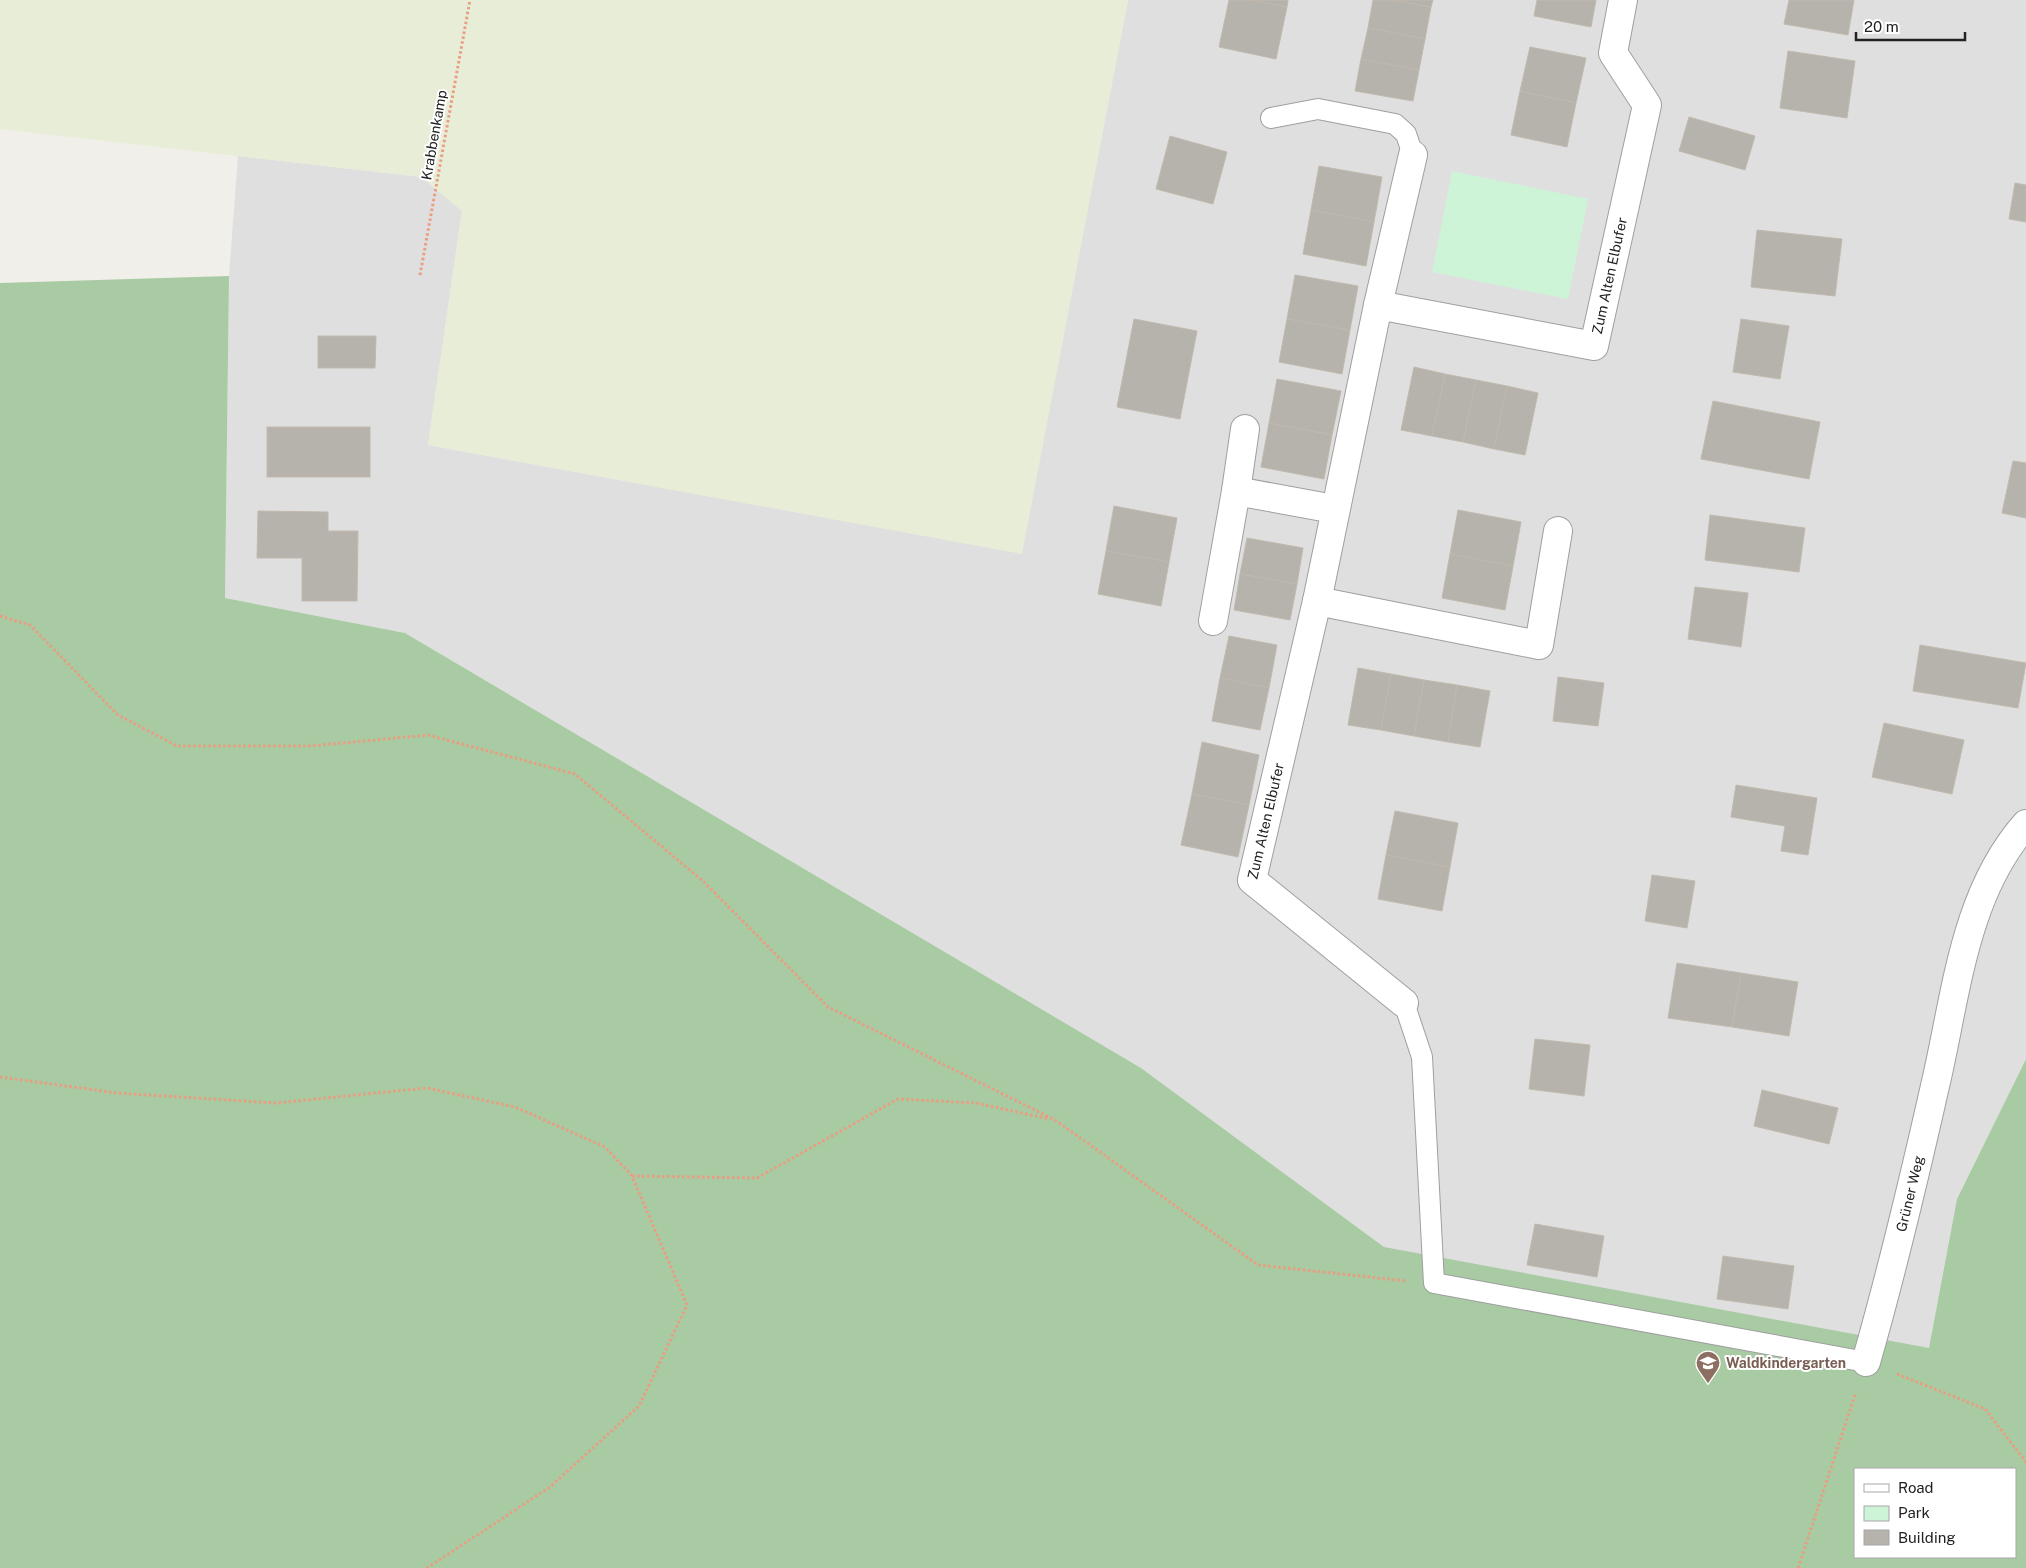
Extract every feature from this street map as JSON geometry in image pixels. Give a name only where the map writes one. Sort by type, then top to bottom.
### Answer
[{"type":"street","name":"Zum Alten Elbufer","points":[[1378,305],[1594,346],[1647,105],[1613,52],[1623,0]]},
{"type":"street","name":"Zum Alten Elbufer","points":[[1404,1003],[1252,880],[1317,601],[1334,509],[1413,154]]},
{"type":"street","points":[[1214,620],[1245,429]]},
{"type":"street","points":[[1236,491],[1334,509]]},
{"type":"street","points":[[1317,601],[1539,645],[1558,531]]},
{"type":"street","name":"Grüner Weg","points":[[1866,1362],[1893,1267],[1938,1074],[1956,979],[1978,908],[1992,874],[2026,824]]},
{"type":"lane","points":[[1271,118],[1318,109],[1395,124],[1406,134],[1413,154]]},
{"type":"lane","points":[[1404,1003],[1422,1057],[1434,1283],[1866,1362]]},
{"type":"path","name":"Krabbenkamp","points":[[420,275],[470,0]]},
{"type":"path","points":[[0,616],[30,625],[118,715],[177,746],[310,746],[428,735],[575,774],[703,881],[828,1008],[1055,1120],[1258,1265],[1434,1283]]},
{"type":"path","points":[[0,1077],[117,1093],[275,1104],[427,1088],[515,1107],[605,1147],[632,1176],[687,1305],[640,1406],[550,1487],[427,1568]]},
{"type":"path","points":[[632,1176],[757,1178],[898,1099],[976,1104],[1055,1120]]},
{"type":"path","points":[[1798,1568],[1866,1362],[1985,1409],[2026,1462]]},
{"type":"shaded area","points":[[1128,0],[2026,0],[2026,1059],[1957,1199],[1929,1348],[1835,1418],[1384,1247],[1141,1068],[405,633],[225,598],[229,276],[238,156],[422,177],[462,211],[428,445],[1021,553]]},
{"type":"green space","points":[[0,0],[1128,0],[1022,554],[428,445],[462,211],[421,177],[0,129]]},
{"type":"green space","points":[[1452,171],[1588,199],[1568,299],[1432,272]]},
{"type":"green space","points":[[229,276],[225,598],[405,633],[1141,1068],[1384,1247],[1929,1348],[1957,1199],[2026,1059],[2026,1568],[0,1568],[0,283]]},
{"type":"building","points":[[1229,0],[1251,0],[1287,7],[1276,59],[1219,47]]},
{"type":"building","points":[[1251,0],[1288,0],[1287,7]]},
{"type":"building","points":[[1373,0],[1393,0],[1431,7],[1425,39],[1368,28]]},
{"type":"building","points":[[1393,0],[1433,0],[1431,7]]},
{"type":"building","points":[[1537,0],[1596,0],[1591,27],[1534,16]]},
{"type":"building","points":[[1789,0],[1854,0],[1848,35],[1784,24]]},
{"type":"building","points":[[1368,28],[1425,39],[1419,70],[1361,59]]},
{"type":"building","points":[[1530,47],[1586,58],[1576,103],[1520,91]]},
{"type":"building","points":[[1788,51],[1855,61],[1847,118],[1780,108]]},
{"type":"building","points":[[1361,59],[1419,70],[1413,101],[1355,91]]},
{"type":"building","points":[[1520,91],[1576,103],[1567,147],[1511,135]]},
{"type":"building","points":[[1689,117],[1755,136],[1745,170],[1679,151]]},
{"type":"building","points":[[1170,136],[1227,152],[1213,204],[1156,189]]},
{"type":"building","points":[[1319,166],[1382,177],[1374,222],[1311,210]]},
{"type":"building","points":[[2015,183],[2026,185],[2026,222],[2009,219]]},
{"type":"building","points":[[1311,210],[1374,222],[1366,266],[1303,254]]},
{"type":"building","points":[[1757,230],[1842,239],[1835,296],[1751,287]]},
{"type":"building","points":[[1295,275],[1358,286],[1350,330],[1287,319]]},
{"type":"building","points":[[1134,319],[1197,331],[1180,419],[1117,407]]},
{"type":"building","points":[[1287,319],[1350,330],[1342,374],[1279,362]]},
{"type":"building","points":[[1741,319],[1789,326],[1780,379],[1733,372]]},
{"type":"building","points":[[318,336],[376,336],[375,368],[318,368]]},
{"type":"building","points":[[1414,367],[1445,374],[1432,436],[1401,430]]},
{"type":"building","points":[[1445,374],[1476,380],[1463,442],[1432,436]]},
{"type":"building","points":[[1277,379],[1341,391],[1332,435],[1269,423]]},
{"type":"building","points":[[1476,380],[1507,386],[1494,449],[1463,442]]},
{"type":"building","points":[[1507,386],[1538,393],[1525,455],[1494,449]]},
{"type":"building","points":[[1713,401],[1820,422],[1809,479],[1701,459]]},
{"type":"building","points":[[1269,423],[1332,435],[1324,479],[1261,467]]},
{"type":"building","points":[[267,427],[370,427],[370,477],[267,477]]},
{"type":"building","points":[[2013,461],[2026,463],[2026,518],[2002,513]]},
{"type":"building","points":[[1114,506],[1177,518],[1169,562],[1106,551]]},
{"type":"building","points":[[1458,510],[1521,522],[1513,566],[1450,554]]},
{"type":"building","points":[[258,511],[328,512],[328,531],[358,531],[357,601],[302,601],[302,558],[257,558]]},
{"type":"building","points":[[1710,515],[1805,528],[1799,572],[1705,560]]},
{"type":"building","points":[[1247,538],[1303,548],[1297,584],[1240,574]]},
{"type":"building","points":[[1106,551],[1169,562],[1161,606],[1098,594]]},
{"type":"building","points":[[1450,554],[1513,566],[1505,610],[1442,598]]},
{"type":"building","points":[[1240,574],[1297,584],[1290,620],[1234,610]]},
{"type":"building","points":[[1695,587],[1748,593],[1741,647],[1688,639]]},
{"type":"building","points":[[1229,636],[1277,645],[1269,688],[1220,678]]},
{"type":"building","points":[[1920,645],[2026,663],[2018,708],[1913,691]]},
{"type":"building","points":[[1358,668],[1391,674],[1381,730],[1348,725]]},
{"type":"building","points":[[1391,674],[1424,680],[1414,736],[1381,730]]},
{"type":"building","points":[[1558,677],[1604,683],[1598,726],[1553,721]]},
{"type":"building","points":[[1220,678],[1269,688],[1260,730],[1212,721]]},
{"type":"building","points":[[1424,680],[1457,685],[1448,742],[1414,736]]},
{"type":"building","points":[[1457,685],[1490,691],[1480,747],[1448,742]]},
{"type":"building","points":[[1884,723],[1964,740],[1952,794],[1872,777]]},
{"type":"building","points":[[1202,742],[1259,755],[1249,805],[1192,794]]},
{"type":"building","points":[[1736,785],[1817,798],[1808,855],[1781,851],[1785,826],[1731,817]]},
{"type":"building","points":[[1192,794],[1249,805],[1238,857],[1181,845]]},
{"type":"building","points":[[1395,811],[1458,823],[1450,867],[1386,855]]},
{"type":"building","points":[[1386,855],[1450,867],[1442,911],[1378,899]]},
{"type":"building","points":[[1652,875],[1695,881],[1687,928],[1645,921]]},
{"type":"building","points":[[1677,963],[1741,973],[1732,1027],[1668,1018]]},
{"type":"building","points":[[1741,973],[1798,982],[1789,1036],[1732,1027]]},
{"type":"building","points":[[1535,1039],[1590,1045],[1584,1096],[1529,1089]]},
{"type":"building","points":[[1762,1090],[1838,1108],[1829,1144],[1754,1126]]},
{"type":"building","points":[[1535,1224],[1604,1236],[1597,1277],[1527,1265]]},
{"type":"building","points":[[1723,1256],[1794,1266],[1788,1309],[1717,1299]]},
{"type":"place","name":"Waldkindergarten","points":[[1708,1384]]}]
